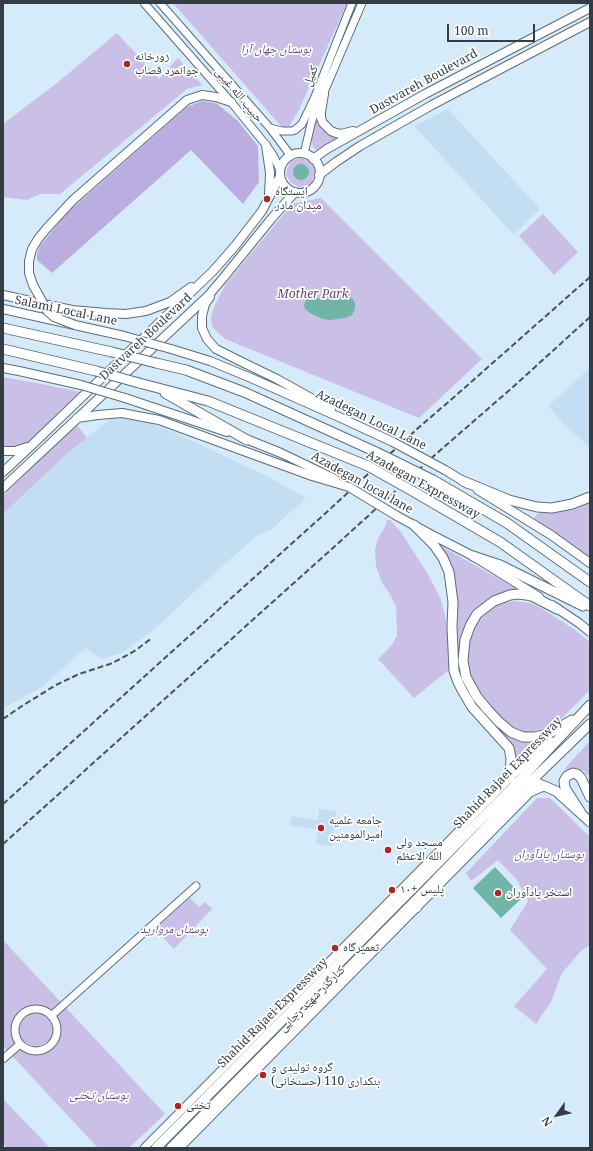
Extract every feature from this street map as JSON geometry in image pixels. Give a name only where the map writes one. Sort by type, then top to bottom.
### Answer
[{"type":"highway","name":"Azadegan Expressway","points":[[3,328],[186,370],[244,392],[376,452],[433,480],[508,523],[590,582]]},
{"type":"highway","name":"Azadegan Expressway","points":[[3,349],[96,371],[208,401],[368,466],[500,542],[590,606]]},
{"type":"highway","points":[[154,386],[247,440]]},
{"type":"highway","points":[[463,481],[509,500],[537,507],[552,508],[572,504],[590,497]]},
{"type":"highway","points":[[414,525],[434,545],[450,572],[454,672],[472,707],[509,748],[511,758],[510,778]]},
{"type":"highway","points":[[473,556],[500,565],[590,609]]},
{"type":"highway","points":[[557,609],[526,595],[510,595],[494,601],[477,614],[467,633],[463,654],[464,670],[469,685],[486,709],[499,722],[517,735],[529,737],[542,736],[580,716]]},
{"type":"highway","name":"Shahid Rajaei Expressway","points":[[156,1148],[438,857],[520,780],[590,705]]},
{"type":"highway","name":"Shahid Rajaei Expressway","points":[[171,1148],[419,897],[526,786],[590,724]]},
{"type":"highway","points":[[581,813],[565,788],[564,781],[567,776],[577,774],[581,778],[590,798]]},
{"type":"highway","points":[[526,786],[537,783],[548,786],[556,791],[590,822]]},
{"type":"main road","name":"Dastvareh Boulevard","points":[[313,159],[327,148],[426,94],[590,8]]},
{"type":"main road","name":"Dastvareh Boulevard","points":[[319,176],[336,162],[360,146],[412,116],[590,22]]},
{"type":"main road","points":[[324,94],[321,108],[321,118],[327,128],[341,134],[365,128]]},
{"type":"main road","points":[[75,325],[54,317],[48,312],[33,285],[29,273],[29,261],[32,250],[38,239],[72,200],[172,112],[188,100],[202,95],[216,97],[231,102]]},
{"type":"main road","points":[[266,145],[270,173],[268,200],[276,202],[278,205],[277,212]]},
{"type":"main road","points":[[304,154],[313,159],[318,166],[319,176],[315,186],[311,190],[300,193],[289,190],[285,186],[280,173],[282,164],[286,159],[291,156],[304,154]]},
{"type":"main road","name":"Dastvareh Boulevard","points":[[3,472],[213,271],[235,246],[262,210],[280,173]]},
{"type":"main road","name":"Dastvareh Boulevard","points":[[3,488],[214,289],[295,192]]},
{"type":"main road","points":[[3,295],[72,310],[126,314],[146,311],[170,302],[213,271]]},
{"type":"main road","points":[[214,289],[205,304],[202,316],[202,328],[207,339],[216,349],[322,403],[357,425]]},
{"type":"main road","name":"Salami Local Lane","points":[[3,309],[124,336]]},
{"type":"main road","name":"Azadegan Local Lane","points":[[124,336],[210,361],[393,442],[445,470],[551,535],[590,562]]},
{"type":"main road","name":"Azadegan local lane","points":[[3,369],[19,371],[81,385],[125,398],[219,428],[288,456],[330,476],[397,516],[473,556],[521,585],[579,623],[590,632]]},
{"type":"main road","points":[[77,418],[98,414],[122,413],[159,420],[312,476],[349,487]]},
{"type":"main road","points":[[3,451],[15,452],[33,444]]},
{"type":"main road","points":[[417,908],[419,897],[431,894]]},
{"type":"street","name":"حبیب الله غیبی","points":[[144,3],[231,102],[266,145],[273,155],[280,173]]},
{"type":"street","name":"حبیب الله غیبی","points":[[160,3],[270,128],[291,156]]},
{"type":"street","name":"کمیل","points":[[270,128],[282,131],[292,131],[296,130],[302,124],[314,99],[352,3]]},
{"type":"street","points":[[304,154],[312,120],[362,3]]},
{"type":"street","name":"کنارگذر شهید رجایی","points":[[144,1148],[438,857],[510,778],[580,716]]},
{"type":"street","name":"کنارگذر شهید رجایی","points":[[180,1148],[530,793],[548,786]]},
{"type":"street","points":[[51,1016],[196,886]]},
{"type":"street","points":[[33,1009],[46,1012],[51,1016],[57,1028],[54,1041],[50,1046],[38,1052],[25,1049],[20,1044],[16,1039],[14,1032],[17,1020],[21,1015],[33,1009]]},
{"type":"street","points":[[3,1059],[20,1044]]},
{"type":"shaded area","points":[[202,101],[216,103],[238,121],[258,146],[259,182],[243,204],[191,150],[52,273],[37,260],[37,253],[40,246],[68,212],[187,107]]},
{"type":"shaded area","points":[[448,109],[540,209],[514,235],[414,126]]},
{"type":"shaded area","points":[[301,164],[307,166],[309,172],[307,178],[301,180],[295,178],[293,172],[295,166]]},
{"type":"shaded area","points":[[342,296],[352,298],[355,303],[355,309],[352,315],[345,318],[330,320],[323,319],[305,309],[304,305],[306,300],[310,298],[325,299]]},
{"type":"shaded area","points":[[590,368],[590,448],[563,423],[548,406]]},
{"type":"shaded area","points":[[116,415],[142,420],[180,435],[269,477],[306,498],[272,529],[257,536],[220,568],[157,627],[122,653],[101,659],[86,648],[41,688],[3,708],[3,514],[72,449]]},
{"type":"shaded area","name":"جامعه علمیه امیرالمومنین","points":[[319,809],[336,811],[332,846],[316,844],[318,829],[290,826],[292,816],[318,821]]},
{"type":"shaded area","name":"استخر یادآوران","points":[[495,867],[523,897],[501,918],[473,888]]},
{"type":"green space","name":"بوستان جهان آرا","points":[[173,3],[347,3],[300,108],[288,129],[282,127]]},
{"type":"green space","points":[[117,33],[159,79],[178,58],[202,85],[187,89],[60,194],[40,194],[27,200],[3,197],[3,123],[57,83]]},
{"type":"green space","points":[[318,111],[319,119],[344,135],[316,150],[313,147],[311,137]]},
{"type":"green space","points":[[300,158],[313,164],[315,173],[312,182],[308,185],[299,187],[290,182],[286,174],[291,161]],"holes":[[[304,165],[308,168],[308,176],[305,179],[300,180],[293,173],[295,168]]]},
{"type":"green space","name":"Mother Park","points":[[321,198],[482,359],[419,418],[225,339],[212,326],[211,317],[214,307],[225,285],[292,204]]},
{"type":"green space","points":[[543,214],[578,252],[554,275],[519,236]]},
{"type":"green space","points":[[3,377],[80,392],[26,445],[3,448]]},
{"type":"green space","points":[[77,425],[87,438],[72,449],[3,514],[3,496],[70,430]]},
{"type":"green space","points":[[590,503],[590,559],[534,518],[538,513],[560,512],[576,509]]},
{"type":"green space","points":[[387,520],[390,520],[401,532],[426,571],[440,597],[449,633],[450,669],[414,698],[378,659],[391,646],[397,636],[396,606],[382,583],[376,566],[375,550],[378,538],[384,529]]},
{"type":"green space","points":[[439,545],[517,589],[507,592],[463,633],[459,650],[459,659],[500,728],[546,738],[515,768],[511,744],[475,705],[463,683],[458,669],[456,635],[458,617],[457,592],[451,567]]},
{"type":"green space","points":[[513,601],[530,603],[538,606],[575,630],[590,642],[590,690],[556,724],[540,733],[523,733],[510,726],[495,713],[475,688],[469,673],[466,659],[471,632],[479,617],[492,607]]},
{"type":"green space","points":[[590,741],[590,774],[587,775],[584,771],[576,768],[564,769]]},
{"type":"green space","name":"بوستان یادآوران","points":[[537,798],[550,798],[590,837],[590,945],[581,951],[562,973],[551,1002],[536,1024],[514,1006],[547,969],[510,930],[528,901],[517,880],[498,860],[471,881],[466,873]]},
{"type":"green space","name":"بوستان مروارید","points":[[190,898],[199,907],[205,902],[212,909],[174,949],[155,929]]},
{"type":"green space","name":"بوستان تختی","points":[[3,940],[165,1114],[129,1148],[98,1148],[3,1046]]},
{"type":"green space","points":[[3,1099],[50,1148],[7,1148],[3,1143]]},
{"type":"railway","points":[[3,804],[417,429],[590,277]]},
{"type":"railway","points":[[3,844],[590,317]]},
{"type":"railway","points":[[3,719],[56,685],[79,674],[110,664],[136,650],[152,638]]},
{"type":"place","name":"زورخانه جوانمرد قصاب","points":[[127,64]]},
{"type":"place","name":"ایستگاه میدان مادر","points":[[267,199]]},
{"type":"place","name":"جامعه علمیه امیرالمومنین","points":[[321,828]]},
{"type":"place","name":"مسجد ولی الله الاعظم","points":[[388,850]]},
{"type":"place","name":"پلیس +۱۰","points":[[392,890]]},
{"type":"place","name":"استخر یادآوران","points":[[498,893]]},
{"type":"place","name":"تعمیرگاه","points":[[335,948]]},
{"type":"place","name":"گروه تولیدی و بنکداری 110 (حسنخانی)","points":[[263,1075]]},
{"type":"place","name":"تختی","points":[[178,1106]]}]
